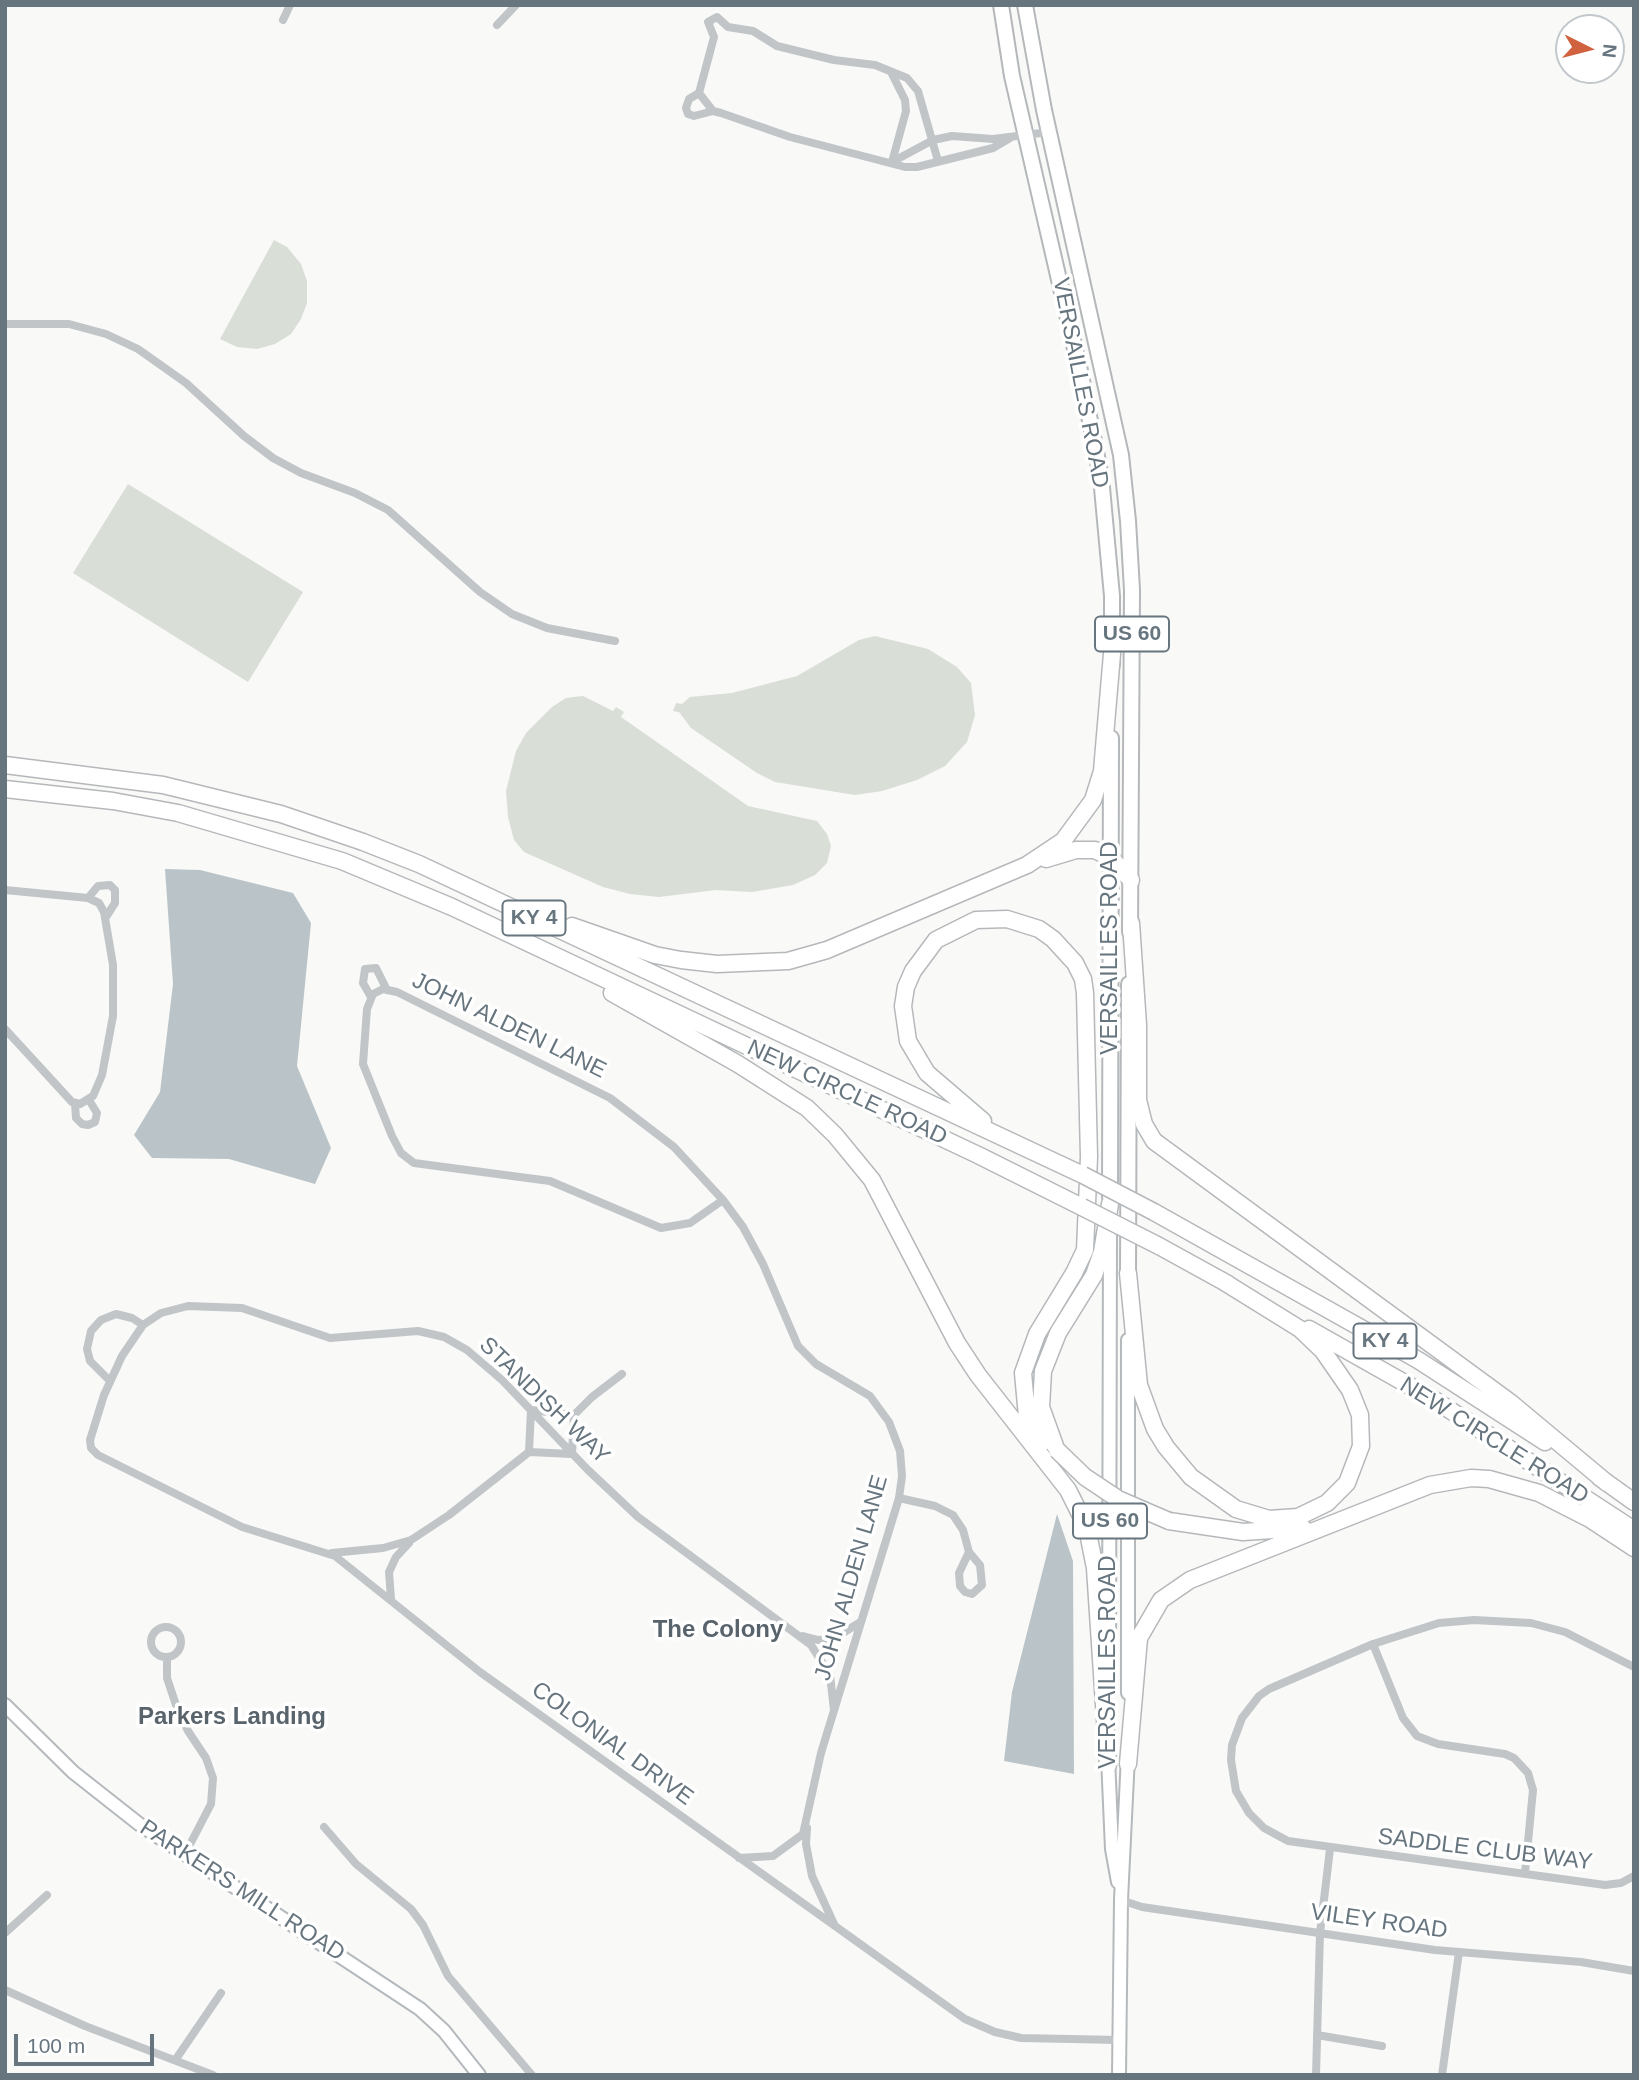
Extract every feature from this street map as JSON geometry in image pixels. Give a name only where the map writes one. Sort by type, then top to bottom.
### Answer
[{"type":"highway","name":"VERSAILLES ROAD","points":[[1001,5],[1025,135],[1097,456],[1112,596],[1110,1204]]},
{"type":"highway","name":"VERSAILLES ROAD","points":[[1025,5],[1049,132],[1121,455],[1128,521],[1132,590],[1128,1273]]},
{"type":"highway","points":[[1027,865],[1063,841],[1093,800],[1102,771],[1112,654]]},
{"type":"highway","name":"NEW CIRCLE ROAD","points":[[5,765],[110,776],[226,799],[363,842],[479,892],[1083,1175],[1154,1212],[1418,1360],[1634,1502]]},
{"type":"highway","name":"NEW CIRCLE ROAD","points":[[5,789],[113,802],[230,826],[342,861],[519,939],[978,1155],[1159,1247],[1433,1399],[1634,1530]]},
{"type":"highway","points":[[479,892],[655,955],[718,964],[788,961],[827,950],[1027,865],[1086,849],[1111,858],[1131,880]]},
{"type":"highway","points":[[1036,1154],[974,1115],[949,1095],[927,1073],[908,1041],[903,1006],[906,987],[913,971],[936,940],[976,920],[1007,919],[1039,929],[1066,951],[1083,979],[1089,1157],[1085,1250],[1037,1334],[1023,1373],[1027,1416],[1044,1443],[1056,1475]]},
{"type":"highway","points":[[1130,923],[1138,1025],[1138,1100],[1144,1124],[1154,1141],[1511,1403],[1607,1482]]},
{"type":"highway","points":[[519,939],[807,1108],[835,1135],[872,1180],[971,1364],[1056,1475],[1079,1510],[1092,1548],[1108,1765]]},
{"type":"highway","points":[[1110,1204],[1102,1252],[1094,1275],[1058,1333],[1043,1371],[1041,1407],[1047,1431],[1057,1450],[1085,1477],[1109,1493],[1169,1521],[1214,1529],[1263,1532],[1301,1528],[1343,1519]]},
{"type":"highway","points":[[1128,1273],[1139,1385],[1151,1419],[1166,1447],[1191,1477],[1236,1509],[1269,1519],[1298,1517],[1327,1503],[1347,1483],[1361,1446],[1360,1415],[1350,1390],[1300,1329],[1221,1280]]},
{"type":"highway","points":[[1128,1764],[1139,1638],[1161,1600],[1190,1580],[1430,1485],[1453,1480],[1489,1479],[1539,1493],[1590,1519],[1634,1548]]},
{"type":"main road","name":"VERSAILLES ROAD","points":[[1110,1204],[1108,1765],[1112,1849],[1121,1900]]},
{"type":"main road","name":"VERSAILLES ROAD","points":[[1119,2075],[1121,1900],[1128,1764],[1128,1273]]},
{"type":"main road","name":"PARKERS MILL ROAD","points":[[5,1705],[97,1793],[414,2004],[444,2031],[479,2075]]},
{"type":"street","points":[[283,20],[290,5]]},
{"type":"street","points":[[497,25],[516,5]]},
{"type":"street","points":[[714,37],[708,29],[711,18],[717,17],[728,27],[754,31],[776,46],[835,60],[875,65],[914,83],[938,161]]},
{"type":"street","points":[[713,111],[702,116],[688,114],[689,99],[699,93],[714,37],[728,27]]},
{"type":"street","points":[[891,72],[905,100],[906,111],[892,162]]},
{"type":"street","points":[[699,93],[713,111],[790,137],[905,167],[917,167],[993,148],[1010,138]]},
{"type":"street","points":[[892,162],[933,140],[965,135],[982,139],[1010,138],[1049,132]]},
{"type":"street","points":[[5,324],[69,324],[106,334],[138,349],[196,392],[244,436],[273,458],[301,473],[355,493],[388,510],[480,592],[512,614],[560,631],[615,640]]},
{"type":"street","points":[[88,898],[98,887],[110,885],[115,890],[115,903],[106,917]]},
{"type":"street","points":[[5,890],[88,898],[99,903],[106,917],[114,973],[113,1016],[102,1075],[89,1100],[75,1104]]},
{"type":"street","points":[[387,990],[376,968],[365,969],[363,983],[371,997],[367,1009],[363,1052],[366,1077],[401,1153],[414,1163],[561,1184],[661,1228],[690,1223],[723,1200]]},
{"type":"street","name":"JOHN ALDEN LANE","points":[[371,997],[376,991],[387,990],[610,1098],[674,1147],[723,1200],[743,1227],[798,1346],[816,1364],[870,1396],[889,1422],[902,1463],[899,1498],[815,1776],[807,1818],[800,1838],[782,1851],[763,1859],[738,1858]]},
{"type":"street","points":[[5,1029],[75,1104],[76,1118],[82,1124],[88,1125],[95,1122],[97,1113],[89,1100]]},
{"type":"street","name":"STANDISH WAY","points":[[143,1325],[174,1309],[214,1305],[255,1311],[330,1338],[430,1332],[477,1357],[638,1517],[797,1633],[826,1664],[833,1687],[834,1710]]},
{"type":"street","points":[[116,1314],[132,1318],[143,1325],[110,1381],[90,1361],[87,1349],[90,1331],[102,1320],[116,1314]]},
{"type":"street","points":[[391,1599],[389,1572],[400,1551],[529,1452],[572,1454],[574,1415],[592,1396],[622,1374]]},
{"type":"street","name":"COLONIAL DRIVE","points":[[110,1381],[90,1435],[91,1448],[98,1455],[242,1527],[329,1553],[391,1599],[480,1672],[965,2019],[995,2032],[1046,2040],[1119,2040]]},
{"type":"street","points":[[529,1452],[531,1410],[574,1415]]},
{"type":"street","points":[[899,1498],[935,1506],[953,1515],[963,1530],[969,1552],[980,1565],[983,1577],[982,1585],[972,1594],[965,1592],[960,1586],[958,1573],[969,1552]]},
{"type":"street","points":[[329,1553],[383,1549],[411,1541]]},
{"type":"street","name":"SADDLE CLUB WAY","points":[[1634,1667],[1565,1632],[1531,1623],[1474,1620],[1438,1623],[1373,1644],[1281,1682],[1259,1696],[1242,1718],[1233,1745],[1233,1777],[1249,1813],[1281,1838],[1330,1849],[1605,1885],[1621,1883],[1634,1876]]},
{"type":"street","name":"STANDISH WAY","points":[[797,1633],[813,1639],[833,1639],[848,1633],[861,1621]]},
{"type":"street","points":[[1373,1644],[1403,1718],[1417,1736],[1438,1744],[1505,1754],[1514,1758],[1528,1773],[1533,1790],[1525,1873]]},
{"type":"street","points":[[167,1658],[167,1678],[176,1705],[188,1731],[206,1758],[213,1778],[211,1804],[185,1854]]},
{"type":"street","name":"JOHN ALDEN LANE","points":[[807,1818],[809,1863],[820,1899],[838,1930]]},
{"type":"street","points":[[324,1827],[356,1864],[411,1909],[423,1925],[448,1976],[532,2075]]},
{"type":"street","points":[[1316,2075],[1320,1933],[1330,1849]]},
{"type":"street","points":[[5,1933],[47,1895]]},
{"type":"street","name":"VILEY ROAD","points":[[1121,1900],[1142,1907],[1320,1933],[1459,1952],[1568,1961],[1634,1971]]},
{"type":"street","points":[[1442,2075],[1459,1952]]},
{"type":"street","points":[[5,1990],[85,2026],[213,2075]]},
{"type":"street","points":[[176,2059],[221,1993]]},
{"type":"street","points":[[1317,2035],[1382,2046]]},
{"type":"shaded area","points":[[274,240],[287,247],[301,264],[307,281],[307,303],[291,334],[275,344],[257,349],[237,347],[220,339]]},
{"type":"shaded area","points":[[128,484],[303,592],[248,682],[73,573]]},
{"type":"shaded area","points":[[875,636],[928,649],[957,667],[971,683],[975,715],[967,742],[945,766],[917,780],[882,791],[855,795],[775,782],[757,773],[691,728],[679,712],[673,711],[676,703],[682,704],[690,697],[732,693],[797,676],[859,640]]},
{"type":"shaded area","points":[[583,696],[613,711],[616,707],[624,712],[621,717],[748,806],[817,821],[827,834],[831,846],[827,863],[815,875],[793,885],[752,892],[716,890],[659,897],[630,894],[603,887],[524,852],[514,840],[508,817],[506,791],[516,751],[526,733],[552,707],[566,698]]},
{"type":"shaded area","points":[[165,869],[200,870],[293,893],[311,923],[297,1066],[331,1148],[315,1184],[229,1159],[152,1158],[134,1135],[160,1092],[173,984]]},
{"type":"shaded area","points":[[1057,1514],[1073,1561],[1074,1774],[1004,1761],[1012,1692]]},
{"type":"district","name":"The Colony","points":[[718,1630]]},
{"type":"district","name":"Parkers Landing","points":[[232,1717]]}]
